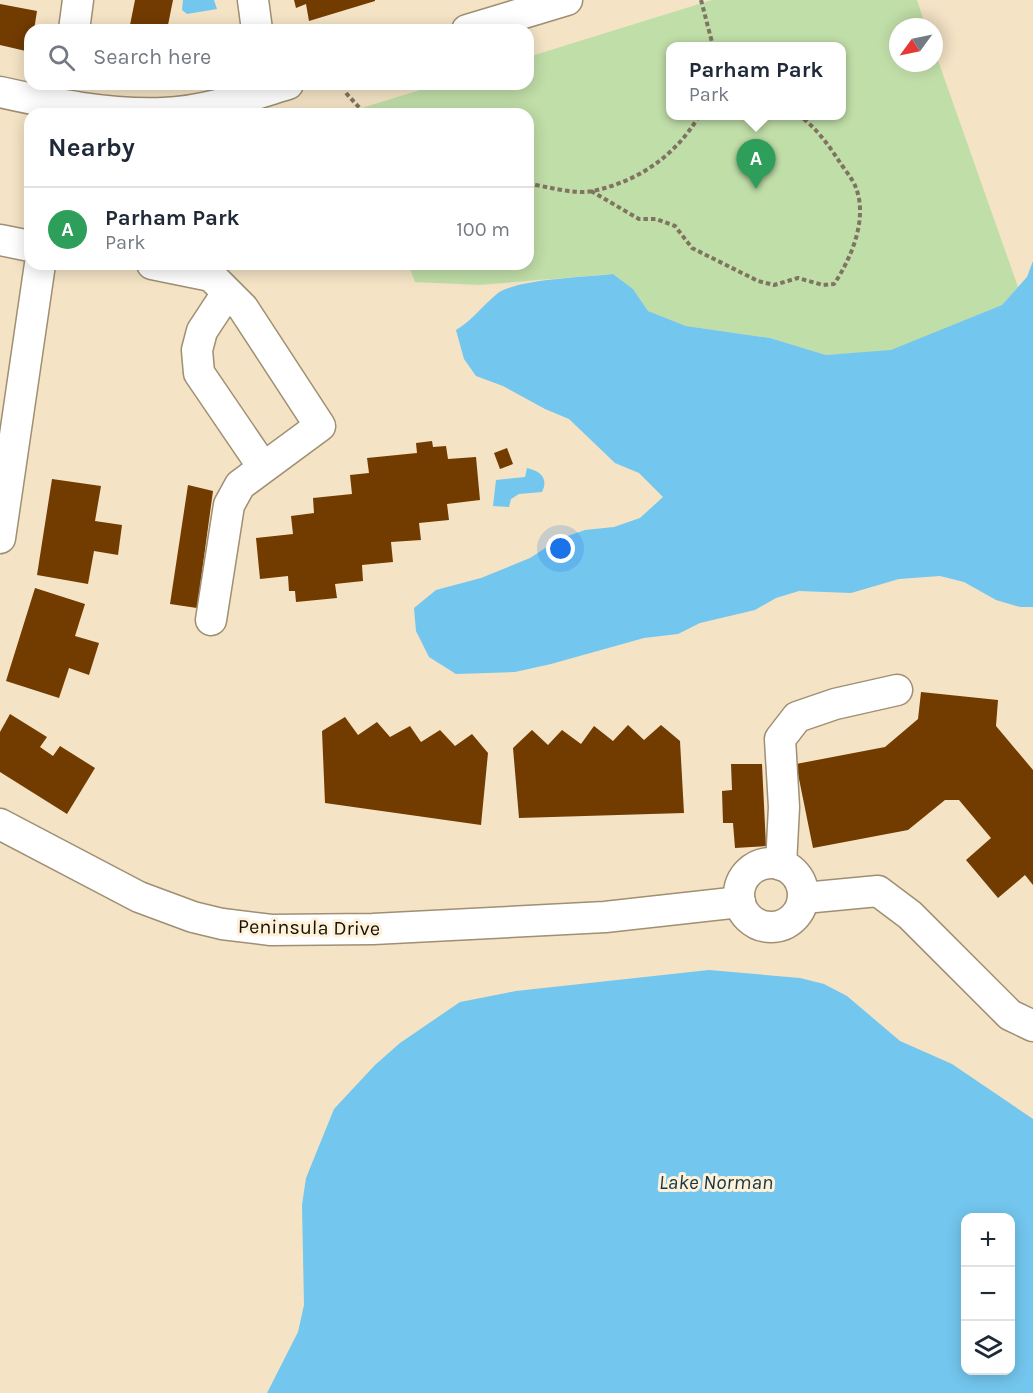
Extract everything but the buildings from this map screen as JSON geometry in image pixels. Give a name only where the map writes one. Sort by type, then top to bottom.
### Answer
[{"type":"street","points":[[75,24],[78,0]]},
{"type":"street","points":[[253,0],[256,24]]},
{"type":"street","points":[[477,18],[567,0]]},
{"type":"street","points":[[185,108],[257,90]]},
{"type":"street","points":[[0,92],[123,108]]},
{"type":"street","points":[[0,240],[24,245]]},
{"type":"street","points":[[0,538],[39,270]]},
{"type":"street","points":[[182,270],[211,276],[243,308],[321,426],[240,485],[229,505],[211,620]]},
{"type":"street","points":[[227,293],[202,331],[197,350],[199,373],[263,467]]},
{"type":"street","points":[[781,865],[784,807],[780,739],[797,717],[835,704],[897,690]]},
{"type":"street","name":"Peninsula Drive","points":[[0,824],[139,897],[193,917],[222,924],[271,930],[605,917],[740,902]]},
{"type":"street","points":[[763,865],[781,865],[798,878],[804,898],[796,916],[779,927],[759,925],[744,911],[740,902],[742,883],[747,875],[763,865]]},
{"type":"street","points":[[804,898],[878,891],[910,915],[1010,1015],[1033,1026]]},
{"type":"path","points":[[701,0],[712,42]]},
{"type":"path","points":[[346,93],[360,108]]},
{"type":"path","points":[[534,185],[591,191],[636,177],[658,163],[689,132],[696,120]]},
{"type":"path","points":[[591,191],[639,219],[656,219],[675,226],[692,248],[758,280],[774,285],[798,278],[823,285],[834,284],[850,256],[861,209],[856,188],[851,179],[825,142],[804,120]]},
{"type":"green space","points":[[712,0],[917,0],[923,18],[889,18],[889,72],[942,72],[1018,287],[1002,305],[891,351],[826,355],[770,338],[686,326],[648,311],[633,289],[613,274],[479,285],[415,282],[410,270],[534,270],[534,108],[361,108],[420,90],[534,90],[534,55]]},
{"type":"water","points":[[183,0],[214,0],[217,9],[187,14],[182,10]]},
{"type":"water","points":[[1033,261],[1033,607],[1020,607],[996,600],[964,582],[940,576],[899,579],[851,593],[799,591],[776,598],[755,610],[700,623],[678,634],[644,638],[515,672],[456,674],[429,657],[416,631],[414,608],[436,590],[481,578],[530,558],[559,539],[585,530],[614,527],[640,518],[663,497],[639,473],[615,463],[569,419],[503,386],[476,376],[464,359],[456,330],[468,322],[498,293],[508,288],[536,282],[613,274],[633,289],[648,311],[686,326],[770,338],[826,355],[891,350],[1002,305],[1027,277]]},
{"type":"water","points":[[527,468],[536,471],[544,479],[542,492],[519,494],[511,499],[509,507],[493,506],[496,480],[525,477]]},
{"type":"water","name":"Lake Norman","points":[[709,970],[800,978],[824,984],[847,996],[900,1041],[952,1064],[1033,1119],[1033,1393],[267,1393],[298,1332],[304,1305],[302,1205],[306,1178],[334,1109],[375,1065],[400,1043],[460,1002],[516,991]]},
{"type":"place","name":"Parham Park","points":[[756,189]]}]
